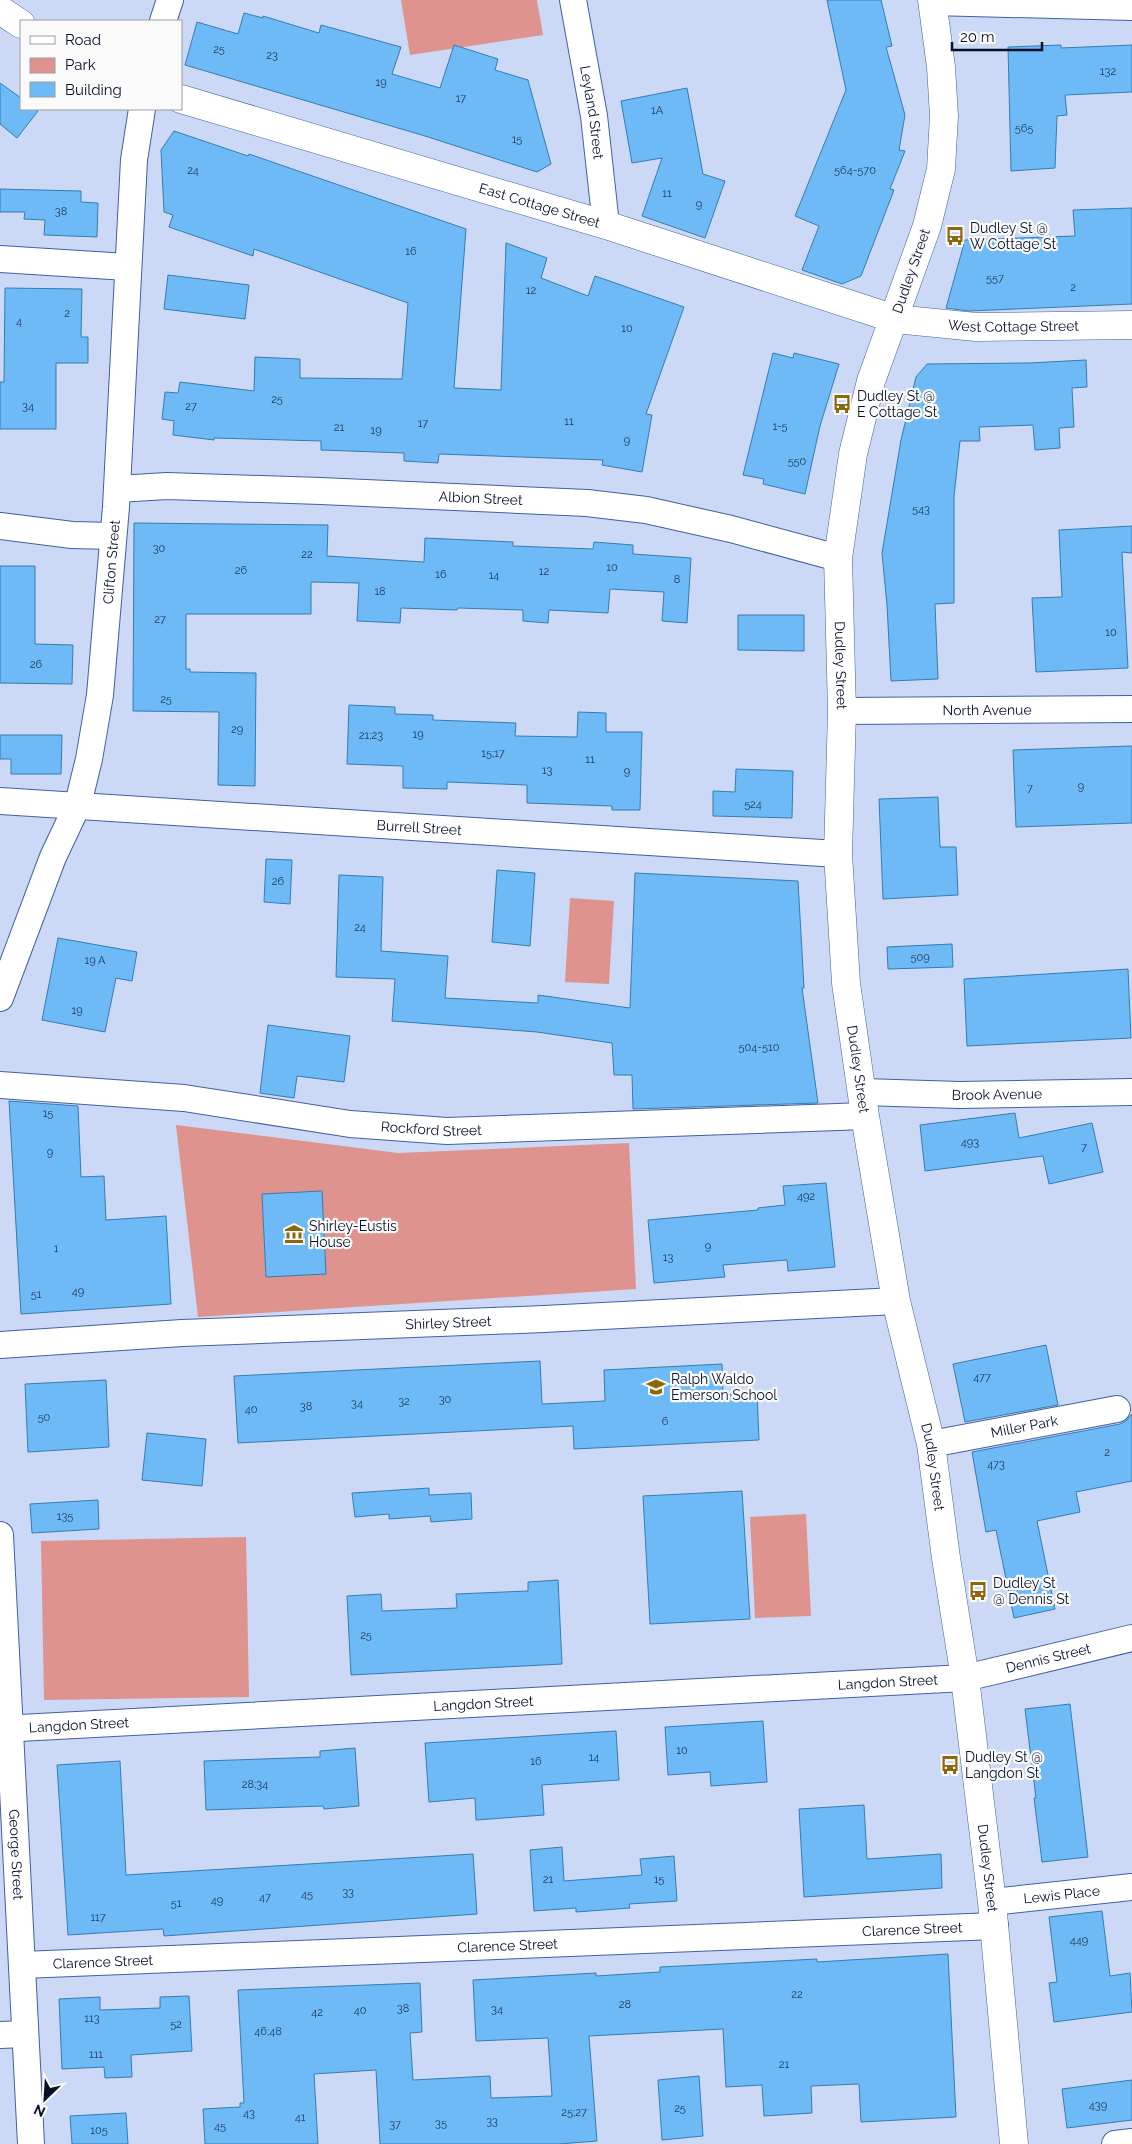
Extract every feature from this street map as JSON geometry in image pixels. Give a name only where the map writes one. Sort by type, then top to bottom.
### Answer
[{"type":"main road","name":"Dudley Street","points":[[932,1],[941,67],[944,116],[941,169],[927,226],[871,381],[855,445],[838,558],[842,712],[838,854],[846,984],[864,1104],[896,1301],[931,1444],[946,1558],[965,1678],[993,1914],[1014,2144]]},
{"type":"main road","points":[[0,10],[20,23]]},
{"type":"main road","name":"East Cottage Street","points":[[182,100],[606,225],[894,320]]},
{"type":"main road","name":"West Cottage Street","points":[[894,320],[976,328],[1132,325]]},
{"type":"street","points":[[163,20],[170,0]]},
{"type":"street","name":"Leyland Street","points":[[573,0],[594,116],[606,225]]},
{"type":"street","points":[[932,1],[1132,6]]},
{"type":"street","name":"Clifton Street","points":[[0,998],[53,857],[78,804],[89,759],[100,695],[117,489],[134,160],[142,110]]},
{"type":"street","points":[[0,259],[127,267]]},
{"type":"street","name":"Albion Street","points":[[117,489],[176,486],[587,503],[646,510],[731,529],[838,558]]},
{"type":"street","points":[[0,526],[72,535],[113,536]]},
{"type":"street","name":"North Avenue","points":[[842,712],[1132,709]]},
{"type":"street","name":"Burrell Street","points":[[0,801],[78,804],[838,854]]},
{"type":"street","name":"Rockford Street","points":[[0,1085],[184,1098],[350,1124],[447,1131],[864,1104]]},
{"type":"street","name":"Brook Avenue","points":[[864,1104],[960,1095],[1132,1092]]},
{"type":"street","name":"Shirley Street","points":[[0,1345],[182,1333],[544,1319],[896,1301]]},
{"type":"street","name":"Miller Park","points":[[931,1444],[1118,1409]]},
{"type":"street","name":"George Street","points":[[0,1535],[4,1729],[22,1964],[12,2034],[31,2144]]},
{"type":"street","name":"Dennis Street","points":[[965,1678],[1132,1638]]},
{"type":"street","name":"Langdon Street","points":[[4,1729],[965,1678]]},
{"type":"street","name":"Lewis Place","points":[[993,1914],[1132,1887]]},
{"type":"street","name":"Clarence Street","points":[[22,1964],[993,1914]]},
{"type":"street","points":[[1115,2144],[1132,2142]]},
{"type":"green space","points":[[401,0],[537,0],[543,35],[410,55]]},
{"type":"green space","points":[[570,898],[614,901],[609,984],[565,982]]},
{"type":"green space","points":[[176,1125],[398,1153],[629,1143],[636,1289],[198,1317]]},
{"type":"green space","points":[[806,1514],[811,1616],[755,1618],[750,1517]]},
{"type":"green space","points":[[246,1537],[249,1697],[44,1700],[41,1541]]},
{"type":"building","points":[[827,0],[881,0],[892,46],[886,47],[905,115],[899,150],[905,151],[890,189],[894,190],[861,276],[842,284],[802,270],[819,226],[795,216],[846,90]]},
{"type":"building","points":[[244,13],[263,18],[263,16],[319,33],[321,25],[401,47],[392,74],[440,88],[454,45],[498,59],[495,70],[528,80],[551,164],[537,172],[425,136],[185,65],[197,22],[238,34]]},
{"type":"building","points":[[1061,45],[1061,48],[1132,45],[1132,92],[1065,95],[1067,115],[1057,116],[1055,168],[1011,171],[1008,47]]},
{"type":"building","points":[[0,83],[20,97],[20,110],[38,111],[17,138],[0,124]]},
{"type":"building","points":[[687,88],[703,174],[725,181],[705,238],[642,216],[662,158],[632,163],[621,101]]},
{"type":"building","points":[[174,131],[248,156],[249,154],[466,229],[454,388],[501,390],[506,243],[547,258],[541,278],[588,296],[595,276],[684,307],[646,414],[652,415],[642,472],[602,465],[603,460],[439,454],[438,463],[404,461],[404,453],[321,450],[321,441],[214,438],[214,440],[173,435],[174,421],[162,419],[165,392],[178,393],[180,382],[254,391],[255,357],[300,359],[300,378],[402,379],[408,303],[254,249],[253,256],[169,227],[173,215],[164,212],[161,150]]},
{"type":"building","points":[[0,189],[81,191],[81,202],[98,203],[97,237],[44,235],[45,220],[24,219],[25,212],[0,212]]},
{"type":"building","points":[[1132,208],[1132,304],[969,311],[946,308],[965,240],[1075,236],[1073,210]]},
{"type":"building","points":[[168,275],[249,285],[245,319],[164,309]]},
{"type":"building","points":[[5,288],[82,289],[81,337],[88,337],[88,363],[56,363],[56,429],[0,429],[0,382],[4,382]]},
{"type":"building","points":[[773,353],[793,358],[794,353],[839,364],[820,426],[805,494],[763,484],[764,479],[743,475]]},
{"type":"building","points":[[1086,360],[1087,387],[1072,388],[1074,427],[1059,428],[1060,448],[1035,450],[1033,425],[979,427],[980,441],[960,441],[954,496],[954,603],[935,604],[938,679],[891,681],[882,553],[901,440],[916,377],[927,364],[1029,363]]},
{"type":"building","points":[[134,523],[328,525],[327,556],[424,562],[425,538],[513,542],[513,546],[593,549],[594,542],[633,545],[633,554],[691,558],[687,623],[662,621],[664,592],[610,589],[608,613],[549,610],[548,623],[523,621],[523,610],[458,608],[457,610],[401,608],[400,623],[357,621],[359,583],[311,582],[311,614],[186,614],[186,669],[190,669],[190,672],[256,673],[255,786],[218,785],[219,712],[133,711]]},
{"type":"building","points":[[1132,526],[1132,553],[1122,552],[1128,668],[1036,672],[1032,598],[1062,597],[1059,530]]},
{"type":"building","points":[[0,566],[35,566],[35,644],[73,645],[72,684],[0,683]]},
{"type":"building","points":[[738,615],[804,615],[804,651],[738,650]]},
{"type":"building","points":[[349,705],[395,707],[395,714],[433,715],[433,720],[516,723],[515,736],[577,737],[578,712],[606,713],[606,732],[642,732],[640,810],[612,810],[612,806],[527,803],[527,785],[447,782],[447,789],[403,788],[403,766],[347,764]]},
{"type":"building","points":[[0,735],[62,735],[61,774],[11,774],[11,759],[0,759]]},
{"type":"building","points":[[1132,746],[1132,823],[1016,827],[1013,750]]},
{"type":"building","points":[[736,769],[793,771],[792,818],[713,816],[713,791],[735,792]]},
{"type":"building","points":[[938,797],[940,847],[956,847],[958,895],[883,899],[879,799]]},
{"type":"building","points":[[266,859],[292,860],[290,904],[264,902]]},
{"type":"building","points":[[497,870],[535,873],[530,946],[492,942]]},
{"type":"building","points":[[635,873],[798,881],[804,988],[802,988],[818,1103],[633,1109],[632,1075],[614,1075],[612,1043],[537,1032],[392,1021],[395,979],[336,977],[339,875],[383,877],[381,951],[448,956],[445,998],[538,1003],[538,995],[630,1008]]},
{"type":"building","points":[[58,938],[137,952],[132,981],[116,978],[105,1032],[42,1020]]},
{"type":"building","points":[[952,944],[953,967],[888,969],[887,947]]},
{"type":"building","points":[[1128,969],[1131,1038],[967,1046],[964,979]]},
{"type":"building","points":[[268,1025],[350,1036],[344,1082],[297,1076],[294,1098],[260,1093]]},
{"type":"building","points":[[9,1101],[78,1106],[81,1177],[104,1176],[106,1220],[166,1216],[171,1304],[21,1314]]},
{"type":"building","points":[[1015,1113],[1019,1138],[1092,1123],[1103,1172],[1049,1184],[1043,1156],[925,1171],[920,1125]]},
{"type":"building","points":[[826,1183],[835,1267],[788,1271],[787,1260],[723,1265],[725,1277],[654,1283],[648,1220],[758,1210],[758,1208],[785,1205],[783,1186]]},
{"type":"building","name":"Shirley-Eustis House","points":[[322,1191],[326,1274],[266,1277],[262,1194]]},
{"type":"building","points":[[1046,1345],[1058,1405],[965,1422],[953,1364]]},
{"type":"building","points":[[540,1361],[542,1404],[605,1401],[604,1370],[722,1364],[723,1395],[757,1393],[759,1440],[574,1449],[573,1426],[238,1443],[234,1376]]},
{"type":"building","points":[[106,1380],[109,1447],[28,1452],[25,1384]]},
{"type":"building","points":[[1132,1414],[1132,1481],[1076,1492],[1080,1512],[1037,1521],[1055,1609],[1014,1618],[996,1530],[986,1532],[972,1452],[1120,1424],[1126,1421]]},
{"type":"building","points":[[147,1433],[206,1439],[202,1486],[142,1480]]},
{"type":"building","points":[[429,1488],[429,1495],[471,1493],[472,1519],[431,1522],[430,1516],[389,1519],[389,1514],[355,1517],[352,1493]]},
{"type":"building","points":[[742,1491],[750,1619],[650,1624],[643,1496]]},
{"type":"building","points":[[98,1500],[99,1529],[32,1533],[30,1504]]},
{"type":"building","points":[[558,1580],[562,1664],[351,1675],[347,1596],[381,1594],[382,1611],[457,1608],[456,1594],[528,1591],[528,1582]]},
{"type":"building","points":[[1070,1704],[1088,1857],[1042,1862],[1025,1709]]},
{"type":"building","points":[[763,1721],[767,1782],[711,1786],[710,1772],[668,1775],[665,1727]]},
{"type":"building","points":[[616,1731],[619,1780],[542,1785],[544,1815],[476,1820],[475,1798],[429,1802],[425,1743]]},
{"type":"building","points":[[355,1748],[359,1806],[324,1809],[323,1806],[206,1810],[204,1761],[320,1757],[320,1751]]},
{"type":"building","points":[[120,1761],[126,1875],[473,1854],[477,1914],[164,1936],[163,1929],[68,1935],[57,1765]]},
{"type":"building","points":[[864,1805],[867,1859],[941,1854],[942,1888],[804,1897],[799,1809]]},
{"type":"building","points":[[562,1847],[564,1881],[642,1875],[640,1859],[674,1856],[677,1901],[629,1904],[630,1908],[576,1912],[576,1908],[534,1911],[530,1850]]},
{"type":"building","points":[[1102,1911],[1110,1976],[1130,1973],[1132,2012],[1054,2022],[1049,1983],[1057,1982],[1049,1917]]},
{"type":"building","points":[[948,1954],[956,2117],[861,2122],[859,2084],[811,2086],[812,2113],[764,2116],[762,2085],[726,2087],[723,2029],[589,2036],[597,2141],[559,2144],[380,2144],[376,2070],[314,2074],[318,2144],[205,2144],[203,2109],[240,2107],[240,2103],[244,2103],[238,1990],[420,1983],[422,2032],[410,2033],[413,2080],[490,2076],[491,2098],[552,2096],[548,2038],[476,2041],[473,1980],[596,1973],[596,1976],[660,1972],[660,1967],[817,1959],[817,1962]]},
{"type":"building","points":[[189,1996],[192,2051],[131,2055],[132,2077],[105,2078],[104,2067],[62,2069],[59,1999],[100,1997],[100,2010],[160,2008],[160,1997]]},
{"type":"building","points":[[699,2076],[703,2136],[662,2140],[658,2080]]},
{"type":"building","points":[[1132,2080],[1132,2120],[1067,2128],[1062,2089]]},
{"type":"building","points":[[126,2113],[128,2144],[72,2144],[70,2116]]},
{"type":"place","name":"Dudley St @ W Cottage St","points":[[955,236]]},
{"type":"place","name":"Dudley St @ E Cottage St","points":[[842,404]]},
{"type":"place","name":"Shirley-Eustis House","points":[[294,1234]]},
{"type":"place","name":"Ralph Waldo Emerson School","points":[[656,1387]]},
{"type":"place","name":"Dudley St @ Dennis St","points":[[978,1591]]},
{"type":"place","name":"Dudley St @ Langdon St","points":[[950,1765]]}]
